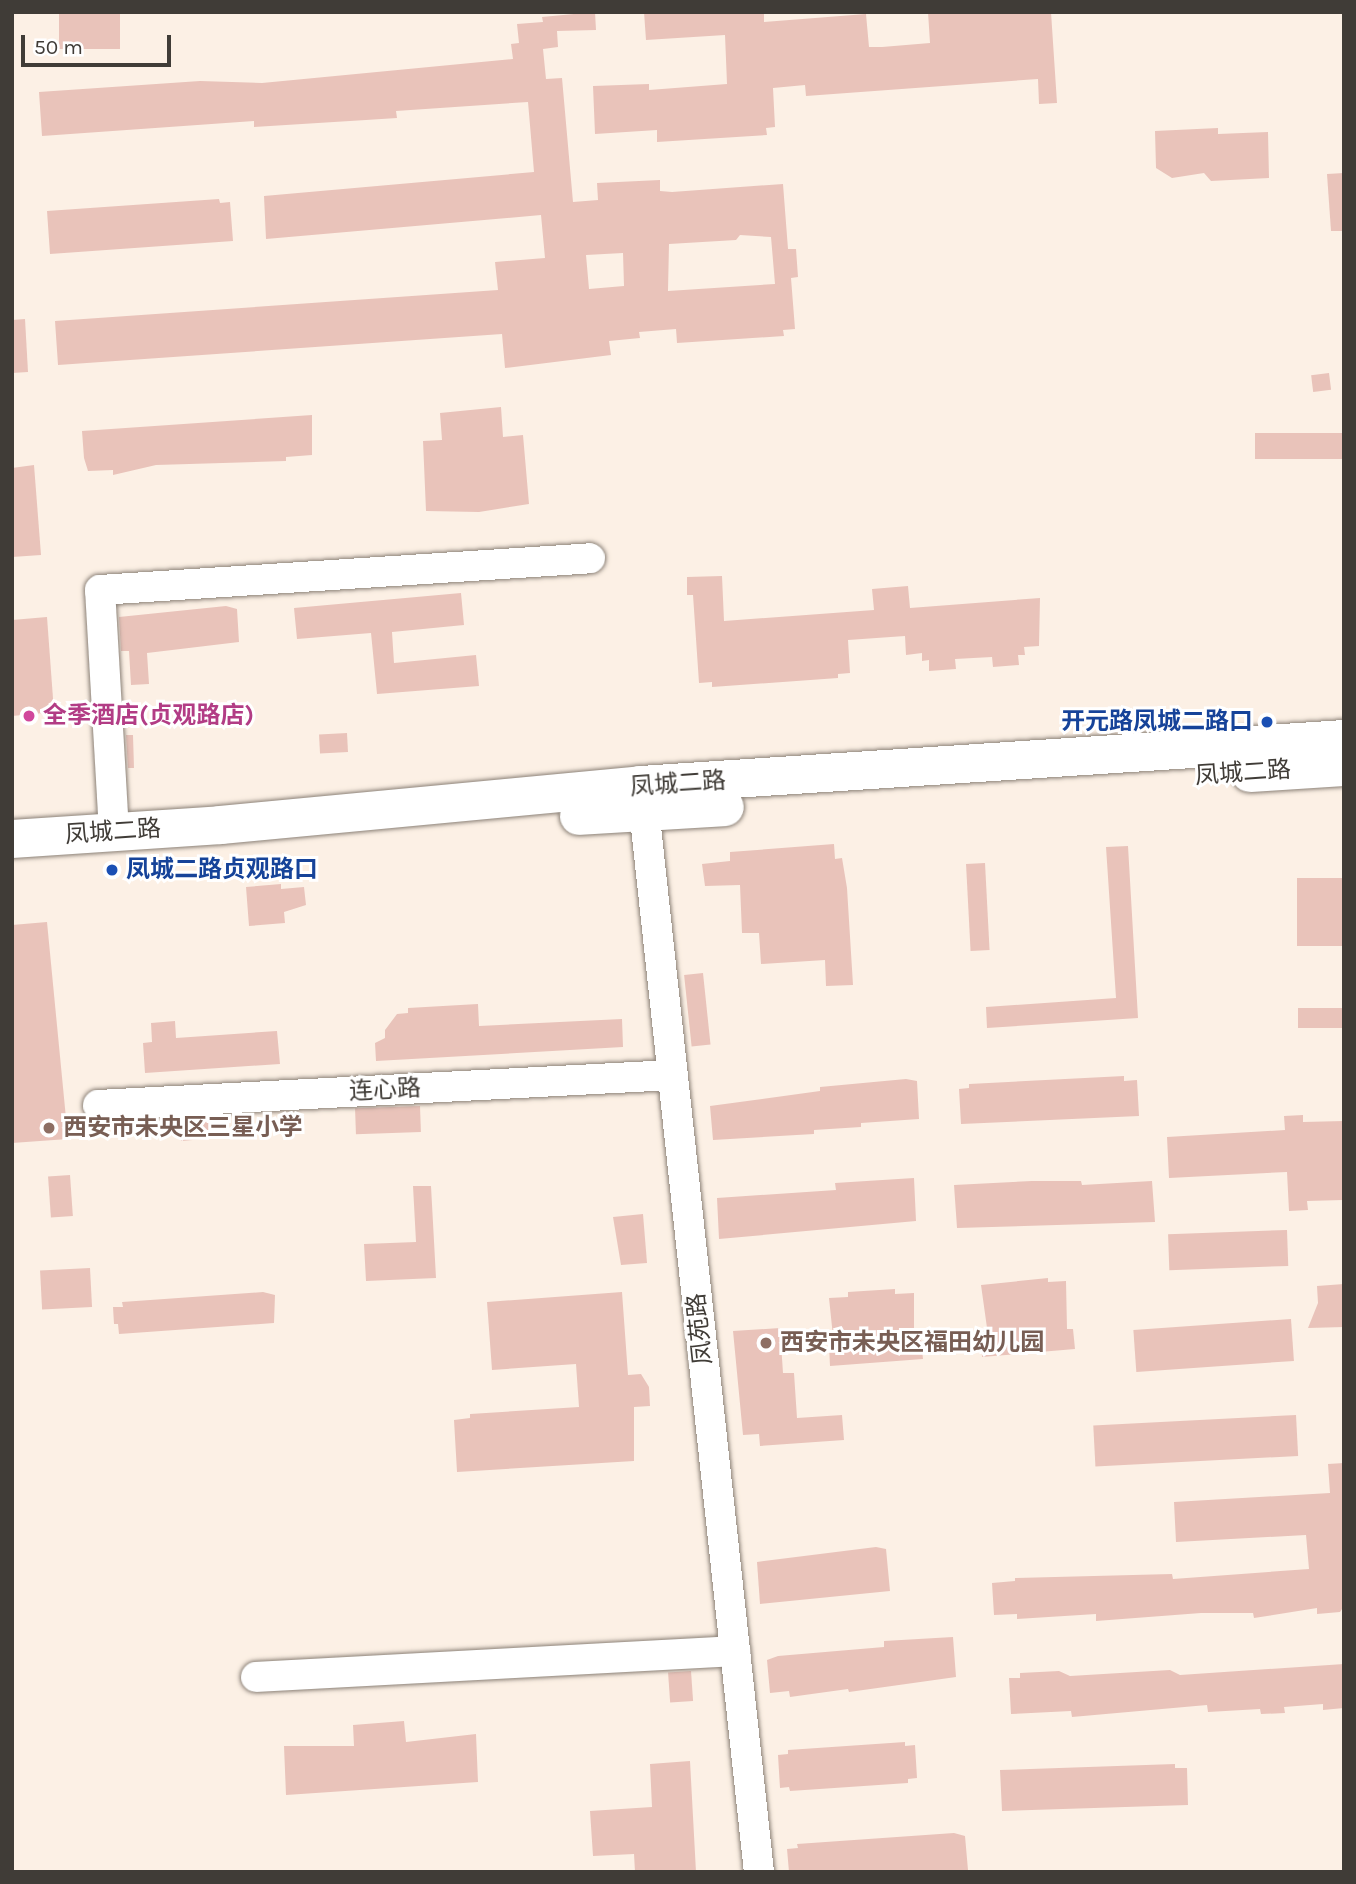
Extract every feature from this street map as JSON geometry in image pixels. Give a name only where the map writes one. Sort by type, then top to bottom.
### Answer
[{"type":"main road","name":"凤城二路","points":[[12,862],[383,830],[643,799],[1344,739]]},
{"type":"main road","name":"凤城二路","points":[[12,839],[643,799],[1344,767]]},
{"type":"street","points":[[114,832],[100,590],[590,558]]},
{"type":"street","name":"凤苑路","points":[[643,799],[759,1872]]},
{"type":"street","name":"连心路","points":[[98,1105],[672,1075]]},
{"type":"street","points":[[256,1677],[735,1651]]},
{"type":"building","points":[[59,12],[120,12],[120,49],[59,49]]},
{"type":"building","points":[[595,12],[596,30],[557,31],[558,47],[543,49],[546,79],[562,78],[573,202],[598,200],[597,183],[660,180],[660,191],[672,192],[783,184],[788,249],[796,249],[798,277],[791,278],[795,329],[783,330],[784,336],[677,343],[676,329],[639,332],[640,338],[609,341],[611,355],[505,368],[502,334],[58,365],[55,321],[498,290],[495,262],[545,258],[541,215],[266,239],[264,196],[534,172],[528,102],[396,111],[397,118],[254,127],[254,121],[42,136],[39,92],[200,81],[262,83],[513,59],[511,44],[519,43],[517,24],[543,22],[542,17]],"holes":[[[740,235],[771,237],[775,284],[668,291],[669,244],[736,240]],[[623,253],[624,286],[589,289],[586,255]]]},
{"type":"building","points":[[644,12],[764,12],[764,22],[866,14],[869,47],[882,47],[930,43],[928,12],[1051,12],[1057,103],[1039,104],[1038,79],[806,96],[805,85],[773,88],[775,127],[766,128],[767,135],[657,142],[657,130],[595,134],[593,86],[649,84],[649,90],[727,84],[725,35],[646,40]]},
{"type":"building","points":[[1218,128],[1218,134],[1268,132],[1269,178],[1211,181],[1204,173],[1172,178],[1156,168],[1155,131]]},
{"type":"building","points":[[1344,173],[1344,231],[1331,231],[1327,174]]},
{"type":"building","points":[[219,199],[220,203],[230,202],[233,241],[50,254],[47,211]]},
{"type":"building","points":[[25,319],[28,372],[12,373],[12,320]]},
{"type":"building","points":[[1329,373],[1331,390],[1313,392],[1311,375]]},
{"type":"building","points":[[501,407],[503,437],[523,435],[529,504],[479,512],[426,511],[423,441],[442,440],[440,413]]},
{"type":"building","points":[[312,415],[312,455],[286,457],[286,461],[156,465],[113,475],[113,470],[88,471],[84,458],[82,431]]},
{"type":"building","points":[[1255,433],[1344,433],[1344,459],[1255,459]]},
{"type":"building","points":[[34,465],[41,555],[12,557],[12,468]]},
{"type":"building","points":[[722,576],[724,621],[874,610],[872,589],[908,586],[910,608],[1040,598],[1039,646],[1024,647],[1025,655],[1018,655],[1019,665],[993,667],[992,657],[955,659],[956,669],[929,671],[929,660],[922,661],[922,653],[906,655],[905,636],[848,640],[850,673],[838,674],[838,678],[712,687],[712,682],[699,683],[693,595],[687,595],[687,577]]},
{"type":"building","points":[[461,593],[464,625],[392,632],[394,663],[476,655],[479,686],[377,694],[371,633],[297,639],[294,608]]},
{"type":"building","points":[[226,606],[237,609],[239,642],[147,653],[149,684],[131,685],[129,651],[121,651],[119,617]]},
{"type":"building","points":[[47,617],[54,712],[12,716],[12,620]]},
{"type":"building","points":[[347,733],[348,752],[320,753],[319,734]]},
{"type":"building","points":[[126,735],[133,735],[134,768],[128,768]]},
{"type":"building","points":[[834,844],[835,859],[842,858],[847,888],[853,985],[826,986],[825,960],[761,964],[759,933],[742,933],[740,885],[705,886],[702,864],[730,861],[730,852]]},
{"type":"building","points":[[1128,846],[1138,1018],[987,1028],[986,1007],[1116,998],[1106,847]]},
{"type":"building","points":[[985,863],[990,950],[971,951],[966,864]]},
{"type":"building","points":[[1297,878],[1344,878],[1344,946],[1297,946]]},
{"type":"building","points":[[281,884],[281,889],[304,887],[306,905],[284,912],[285,923],[249,926],[246,887]]},
{"type":"building","points":[[47,922],[68,1139],[12,1143],[12,925]]},
{"type":"building","points":[[703,973],[711,1045],[692,1047],[684,975]]},
{"type":"building","points":[[478,1004],[479,1026],[622,1019],[623,1047],[376,1061],[375,1043],[385,1038],[385,1030],[397,1014],[408,1013],[408,1008]]},
{"type":"building","points":[[1298,1008],[1344,1008],[1344,1028],[1298,1028]]},
{"type":"building","points":[[175,1021],[176,1038],[277,1031],[280,1064],[145,1073],[143,1043],[152,1042],[151,1023]]},
{"type":"building","points":[[1124,1076],[1124,1081],[1137,1080],[1139,1116],[961,1124],[959,1089],[969,1088],[969,1084]]},
{"type":"building","points":[[906,1079],[917,1081],[919,1119],[861,1123],[861,1127],[814,1130],[814,1134],[713,1140],[710,1106],[820,1091],[820,1087]]},
{"type":"building","points":[[420,1106],[421,1132],[356,1134],[355,1108]]},
{"type":"building","points":[[1303,1115],[1303,1122],[1344,1121],[1343,1200],[1307,1201],[1308,1210],[1289,1211],[1287,1172],[1169,1178],[1167,1137],[1285,1130],[1284,1116]]},
{"type":"building","points":[[214,1116],[216,1138],[181,1141],[179,1119]]},
{"type":"building","points":[[70,1175],[73,1216],[51,1217],[48,1177]]},
{"type":"building","points":[[914,1178],[916,1221],[719,1239],[717,1198],[836,1190],[835,1183]]},
{"type":"building","points":[[1081,1181],[1082,1185],[1152,1181],[1155,1222],[957,1228],[954,1185]]},
{"type":"building","points":[[413,1186],[431,1186],[436,1278],[366,1281],[364,1244],[416,1242]]},
{"type":"building","points":[[643,1214],[647,1263],[621,1265],[613,1217]]},
{"type":"building","points":[[1287,1230],[1288,1266],[1169,1270],[1168,1234]]},
{"type":"building","points":[[90,1268],[92,1307],[42,1310],[40,1271]]},
{"type":"building","points":[[1048,1278],[1048,1282],[1066,1281],[1067,1329],[1073,1329],[1075,1349],[982,1357],[981,1336],[988,1335],[981,1285]]},
{"type":"building","points":[[1344,1284],[1344,1327],[1308,1328],[1318,1303],[1317,1286]]},
{"type":"building","points":[[895,1289],[895,1294],[914,1293],[914,1340],[921,1340],[923,1359],[830,1366],[829,1346],[834,1346],[829,1298],[848,1297],[848,1292]]},
{"type":"building","points":[[263,1292],[275,1295],[274,1323],[119,1334],[118,1324],[114,1324],[113,1307],[123,1307],[122,1302]]},
{"type":"building","points":[[622,1292],[628,1375],[641,1374],[649,1387],[650,1406],[634,1407],[634,1461],[457,1472],[454,1420],[470,1418],[470,1414],[579,1407],[576,1364],[492,1370],[487,1302]]},
{"type":"building","points":[[1291,1319],[1294,1361],[1136,1372],[1133,1330]]},
{"type":"building","points":[[780,1328],[783,1373],[794,1373],[797,1418],[842,1415],[844,1440],[760,1446],[759,1434],[743,1435],[733,1331]]},
{"type":"building","points":[[1296,1415],[1298,1456],[1095,1467],[1093,1426]]},
{"type":"building","points":[[1344,1463],[1344,1606],[1340,1612],[1317,1614],[1317,1608],[1254,1618],[1253,1613],[1201,1613],[1096,1621],[1096,1614],[1017,1619],[1017,1614],[994,1615],[992,1583],[1015,1581],[1015,1578],[1172,1574],[1173,1579],[1309,1569],[1306,1535],[1176,1542],[1174,1502],[1330,1493],[1328,1464]]},
{"type":"building","points":[[876,1547],[886,1549],[890,1591],[760,1604],[757,1562]]},
{"type":"building","points":[[953,1637],[956,1677],[849,1692],[848,1689],[790,1697],[789,1691],[770,1693],[767,1660],[778,1656],[884,1647],[884,1641]]},
{"type":"building","points":[[1344,1664],[1344,1708],[1323,1710],[1323,1704],[1284,1707],[1285,1713],[1261,1714],[1260,1709],[1208,1712],[1207,1705],[1072,1717],[1071,1711],[1011,1714],[1009,1678],[1020,1678],[1020,1673],[1059,1671],[1070,1676],[1170,1670],[1180,1675]]},
{"type":"building","points":[[691,1671],[693,1701],[670,1703],[668,1673]]},
{"type":"building","points":[[404,1721],[406,1742],[476,1734],[478,1782],[286,1795],[284,1746],[354,1746],[353,1725]]},
{"type":"building","points":[[905,1742],[905,1746],[915,1745],[917,1778],[908,1779],[908,1783],[790,1791],[789,1787],[780,1788],[778,1755],[788,1754],[788,1750]]},
{"type":"building","points":[[690,1761],[696,1872],[635,1872],[634,1854],[593,1856],[590,1811],[652,1807],[650,1764]]},
{"type":"building","points":[[1175,1764],[1175,1768],[1187,1768],[1188,1805],[1002,1811],[1000,1770]]},
{"type":"building","points":[[954,1833],[965,1836],[968,1870],[789,1872],[787,1849],[798,1848],[797,1844]]},
{"type":"place","name":"全季酒店(贞观路店)","points":[[29,716]]},
{"type":"place","name":"开元路凤城二路口","points":[[1267,722]]},
{"type":"place","name":"凤城二路贞观路口","points":[[112,870]]},
{"type":"place","name":"西安市未央区三星小学","points":[[49,1128]]},
{"type":"place","name":"西安市未央区福田幼儿园","points":[[766,1343]]}]
